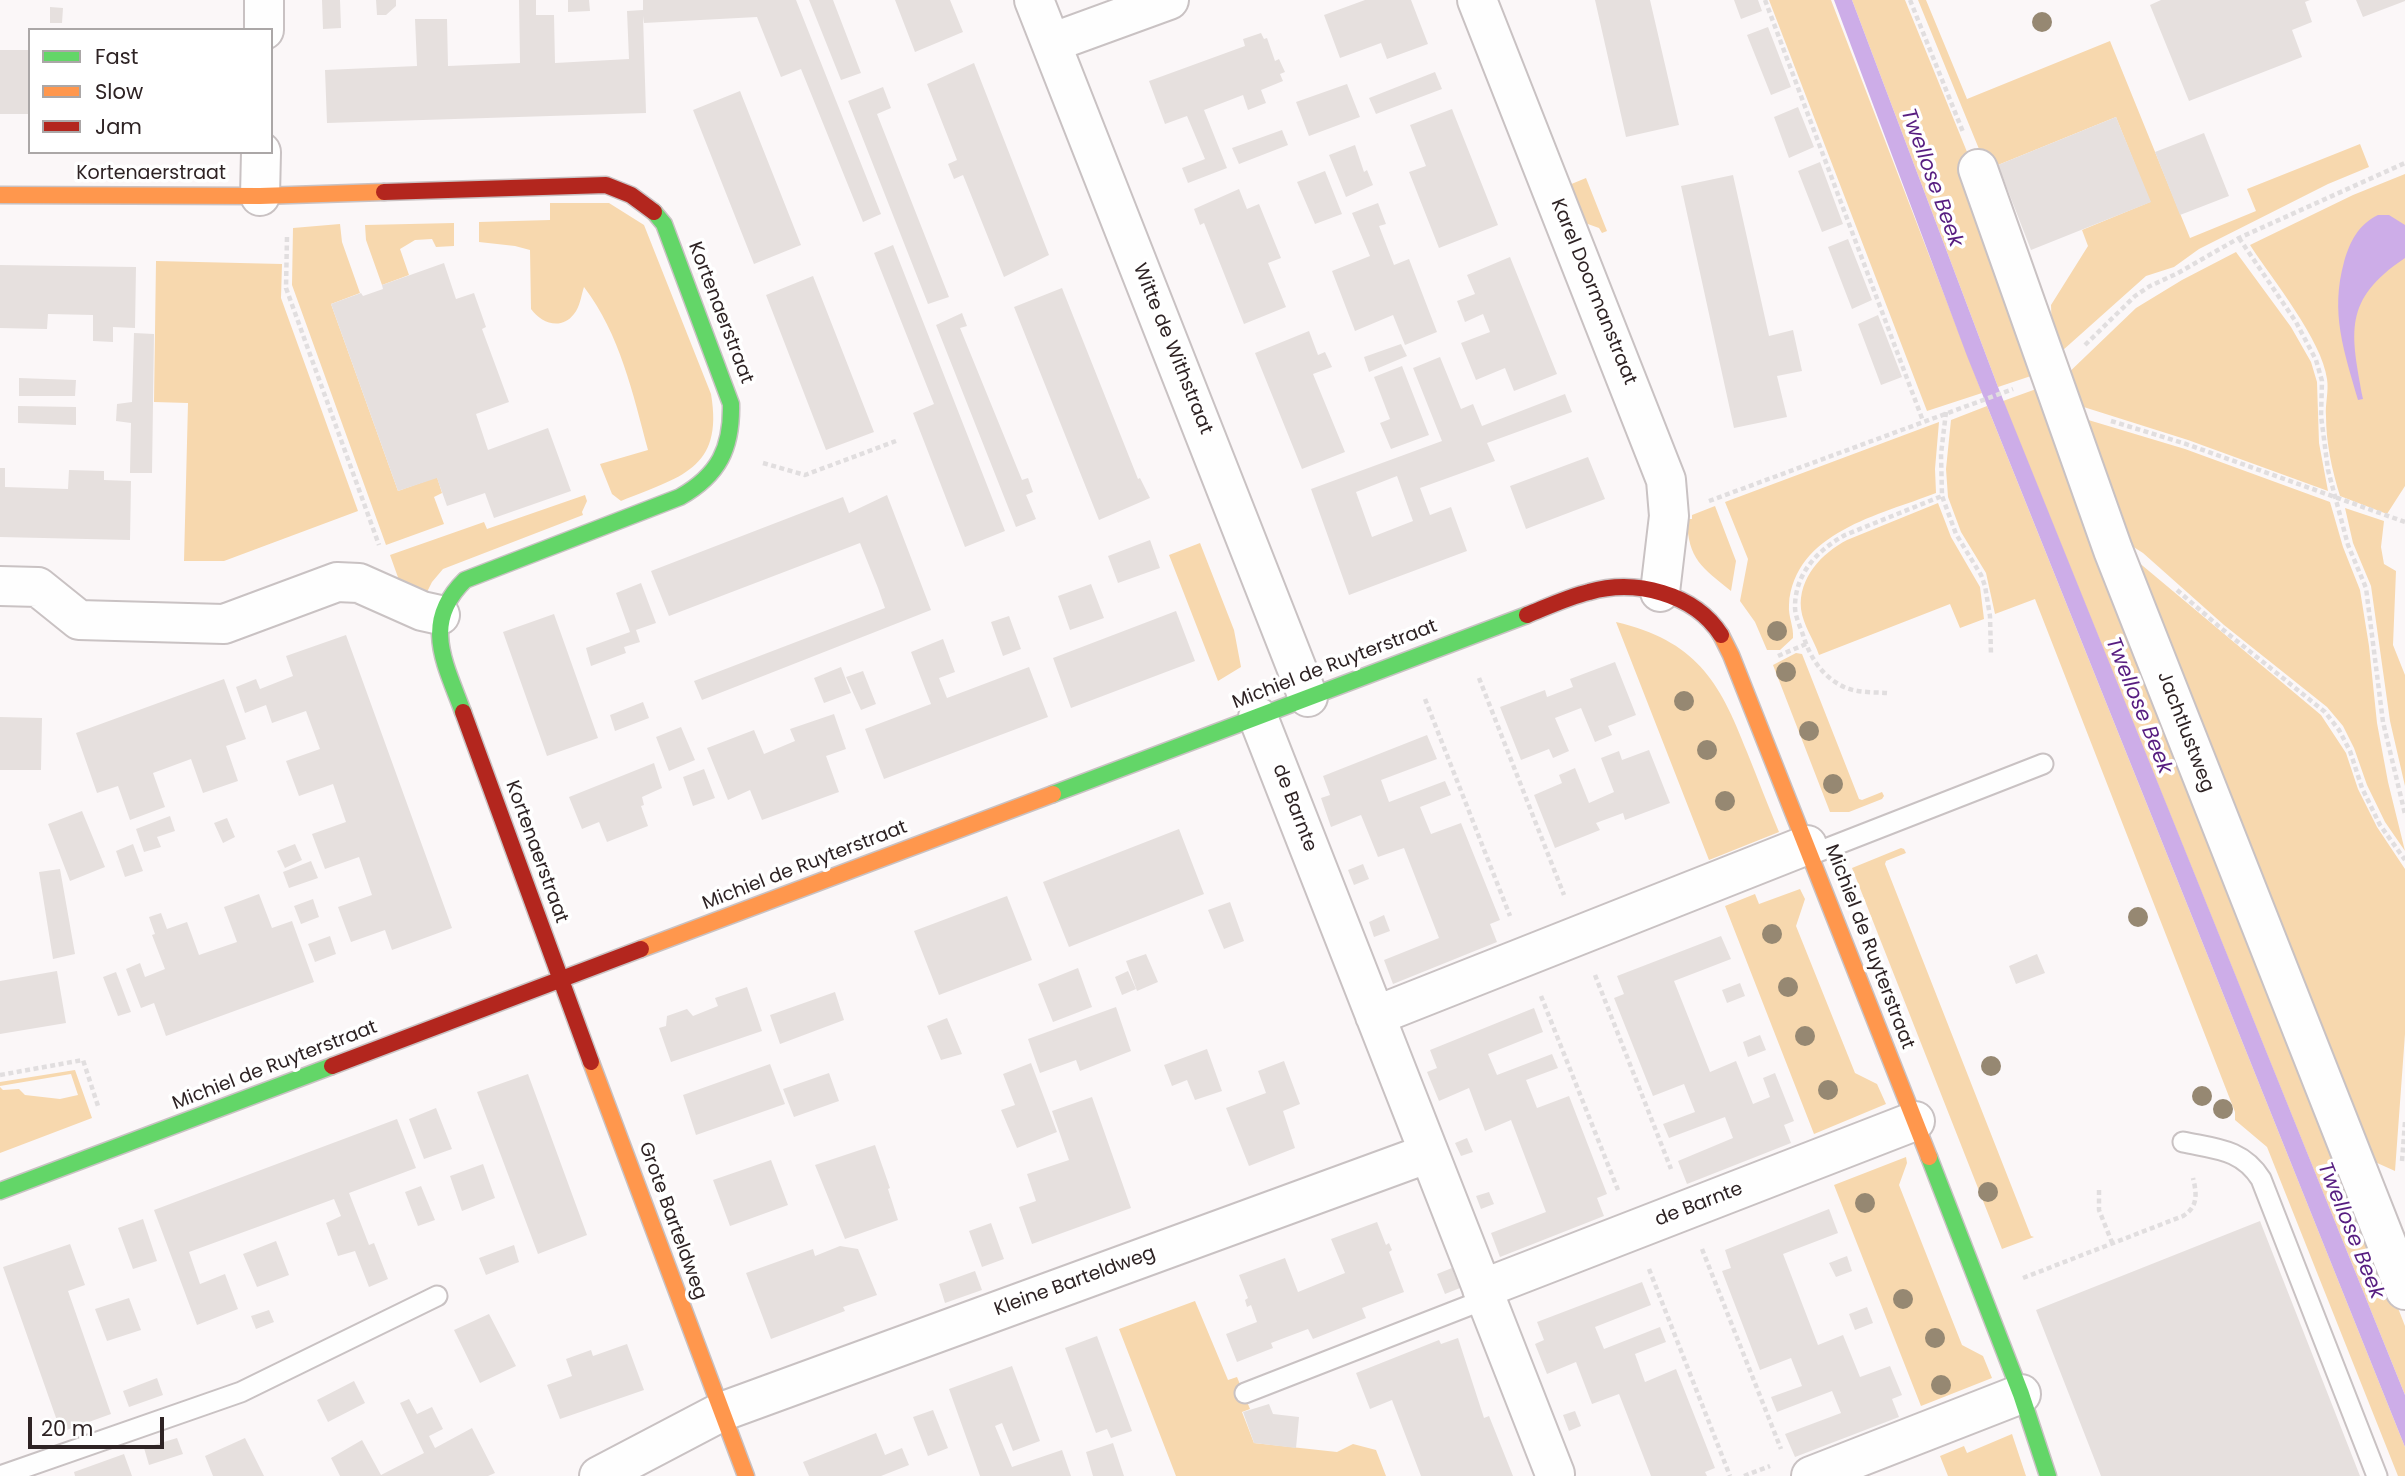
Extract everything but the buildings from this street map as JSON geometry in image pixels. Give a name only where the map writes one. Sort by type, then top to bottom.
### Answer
[{"type":"street","points":[[264,0],[264,28]]},
{"type":"street","name":"Witte de Withstraat","points":[[1034,0],[1308,697]]},
{"type":"street","points":[[1051,43],[1169,0]]},
{"type":"street","name":"Karel Doormanstraat","points":[[1477,0],[1666,480],[1669,516],[1660,592]]},
{"type":"street","points":[[262,154],[274,195]]},
{"type":"street","name":"Jachtlustweg","points":[[1978,169],[2045,388],[2113,550],[2405,1290]]},
{"type":"street","name":"Kortenaerstraat","points":[[0,195],[274,195],[606,185],[646,204],[664,224],[727,390],[733,420],[726,453],[708,479],[695,490],[465,580],[447,600],[440,615],[438,629],[443,657],[560,981]]},
{"type":"street","points":[[0,586],[38,587],[79,620],[224,624],[337,582],[359,583],[422,611],[440,615]]},
{"type":"street","name":"Michiel de Ruyterstraat","points":[[0,1191],[1588,592],[1611,586],[1637,587],[1683,601],[1707,618],[1720,633],[1738,671],[1983,1292],[2048,1476]]},
{"type":"street","name":"de Barnte","points":[[1258,717],[1555,1474]]},
{"type":"street","points":[[1375,1016],[1579,935],[1808,850]]},
{"type":"street","name":"Grote Barteldweg","points":[[560,981],[746,1476]]},
{"type":"street","name":"de Barnte","points":[[1484,1294],[1634,1230],[1915,1121]]},
{"type":"street","name":"Kleine Barteldweg","points":[[599,1476],[721,1412],[1429,1153]]},
{"type":"street","points":[[1798,1468],[2021,1394]]},
{"type":"lane","points":[[1808,850],[2043,765]]},
{"type":"lane","points":[[2183,1142],[2238,1156],[2248,1162],[2262,1180],[2377,1476]]},
{"type":"lane","points":[[1245,1393],[1484,1294]]},
{"type":"lane","points":[[0,1476],[241,1392],[437,1296]]},
{"type":"path","points":[[1765,0],[1923,421]]},
{"type":"path","points":[[1910,0],[1978,169]]},
{"type":"path","points":[[2045,388],[2135,296],[2239,238],[2405,163]]},
{"type":"path","points":[[274,195],[286,288],[388,572],[386,593]]},
{"type":"path","points":[[2239,238],[2296,322],[2316,360],[2322,381],[2323,443],[2348,545],[2366,588],[2383,722],[2405,814]]},
{"type":"path","points":[[1669,516],[1946,412],[2045,388],[2186,444],[2405,522]]},
{"type":"path","points":[[1946,412],[1941,461],[1942,496],[1956,534],[1985,586],[1990,616],[1991,655]]},
{"type":"path","points":[[726,453],[805,475],[896,441]]},
{"type":"path","points":[[1887,693],[1857,691],[1844,687],[1823,673],[1809,652],[1797,617],[1795,607],[1800,583],[1814,557],[1833,542],[1942,496]]},
{"type":"path","points":[[2171,584],[2325,712],[2350,751],[2362,788],[2380,825],[2405,860]]},
{"type":"path","points":[[1463,639],[1687,1209],[1798,1468]]},
{"type":"path","points":[[1409,659],[1730,1476]]},
{"type":"path","points":[[0,1075],[83,1060],[114,1149]]},
{"type":"path","points":[[1983,1292],[2113,1245],[2189,1212],[2196,1200],[2192,1175]]},
{"type":"path","points":[[2099,1190],[2099,1210],[2113,1245]]},
{"type":"path","points":[[1744,1476],[1775,1464]]},
{"type":"shaded area","points":[[1769,0],[1831,0],[1982,393],[1927,411]]},
{"type":"shaded area","points":[[1834,0],[1852,0],[1998,387],[2405,1395],[2405,1447],[1967,356]]},
{"type":"shaded area","points":[[1852,0],[1905,0],[1974,169],[2041,368],[2031,376],[1998,387]]},
{"type":"shaded area","points":[[1918,0],[1926,0],[1967,99],[2110,41],[2190,238],[2256,211],[2247,189],[2360,144],[2369,167],[2328,184],[2199,249],[2174,267],[2146,276],[2053,359],[2051,305],[2088,246],[2082,230],[2150,202],[2116,117],[1998,165],[1979,149]]},
{"type":"shaded area","points":[[2405,174],[2405,486],[2387,514],[2340,496],[2328,446],[2327,384],[2323,363],[2306,328],[2250,245],[2353,195]]},
{"type":"shaded area","points":[[1586,178],[1607,231],[1602,233],[1599,228],[1585,223],[1569,185]]},
{"type":"shaded area","points":[[550,203],[609,203],[644,225],[711,394],[711,439],[704,455],[678,477],[621,501],[612,494],[600,464],[648,450],[624,365],[607,324],[584,287],[578,308],[569,319],[557,324],[540,318],[531,309],[530,250],[479,242],[479,222],[550,220]]},
{"type":"shaded area","points":[[2378,215],[2389,215],[2405,225],[2405,258],[2370,288],[2361,304],[2354,336],[2363,399],[2358,400],[2340,332],[2338,298],[2344,262],[2352,240],[2360,228]]},
{"type":"shaded area","points":[[454,223],[454,246],[436,247],[432,239],[415,240],[400,249],[409,275],[382,285],[366,240],[365,225]]},
{"type":"shaded area","points":[[340,224],[342,242],[360,293],[331,304],[398,491],[437,477],[442,493],[434,497],[444,524],[386,545],[292,285],[293,228]]},
{"type":"shaded area","points":[[2236,252],[2291,327],[2311,362],[2317,382],[2319,443],[2328,491],[2188,440],[2071,403],[2062,379],[2136,308]]},
{"type":"shaded area","points":[[156,261],[282,264],[281,298],[358,511],[224,561],[184,561],[188,403],[154,402]]},
{"type":"shaded area","points":[[2039,388],[2405,1326],[2405,1395],[2003,401]]},
{"type":"shaded area","points":[[1987,406],[2405,1447],[2405,1476],[2398,1476],[2267,1147],[2235,1120],[2235,1112],[2035,599],[1995,614],[1986,573],[1961,532],[1948,497],[1946,469],[1951,420]]},
{"type":"shaded area","points":[[2075,416],[2185,449],[2330,502],[2343,547],[2360,590],[2377,723],[2405,851],[2385,822],[2343,726],[2327,707],[2224,625],[2132,546]]},
{"type":"shaded area","points":[[1939,422],[1936,493],[1866,519],[1823,543],[1806,560],[1794,580],[1789,605],[1793,638],[1780,650],[1767,650],[1755,622],[1740,601],[1748,559],[1725,502]]},
{"type":"shaded area","points":[[585,495],[587,501],[583,515],[443,569],[426,594],[400,583],[390,555],[484,522],[487,529]]},
{"type":"shaded area","points":[[1938,503],[1951,537],[1980,587],[1984,619],[1960,628],[1950,604],[1819,655],[1804,621],[1801,598],[1808,577],[1821,559],[1847,540]]},
{"type":"shaded area","points":[[1715,506],[1736,561],[1731,591],[1705,568],[1690,544],[1687,519],[1692,519],[1692,515]]},
{"type":"shaded area","points":[[2345,508],[2384,521],[2381,547],[2384,564],[2396,571],[2393,645],[2405,675],[2405,786],[2390,721],[2371,586],[2353,543]]},
{"type":"shaded area","points":[[1200,543],[1234,630],[1241,667],[1218,681],[1169,555]]},
{"type":"shaded area","points":[[2137,561],[2321,715],[2346,753],[2358,789],[2377,827],[2405,869],[2405,1034],[2395,1171],[2366,1158]]},
{"type":"shaded area","points":[[1616,622],[1666,640],[1685,652],[1701,667],[1714,684],[1737,726],[1779,832],[1709,860]]},
{"type":"shaded area","points":[[1796,653],[1802,654],[1859,799],[1882,792],[1882,799],[1849,812],[1830,812],[1773,665]]},
{"type":"shaded area","points":[[1901,848],[1906,853],[1886,861],[1885,864],[2031,1236],[2034,1237],[2002,1249],[1852,868]]},
{"type":"shaded area","points":[[1800,889],[1805,899],[1796,926],[1855,1073],[1877,1084],[1886,1104],[1814,1134],[1725,906],[1755,894],[1759,904]]},
{"type":"shaded area","points":[[75,1070],[92,1118],[0,1153],[0,1087],[3,1090],[19,1089],[25,1095],[60,1099],[78,1095],[71,1074],[0,1086],[0,1082]]},
{"type":"shaded area","points":[[1906,1157],[1907,1163],[1899,1185],[1962,1345],[1983,1356],[1992,1378],[1921,1406],[1834,1185]]},
{"type":"shaded area","points":[[1195,1301],[1228,1380],[1237,1377],[1250,1409],[1242,1412],[1254,1443],[1337,1452],[1353,1444],[1376,1450],[1386,1476],[1176,1476],[1119,1329]]},
{"type":"shaded area","points":[[2012,1434],[2026,1476],[1948,1476],[1940,1456],[1964,1446],[1967,1453]]},
{"type":"traffic: fast","points":[[463,712],[444,660],[440,628],[452,596],[465,580],[680,497],[714,470],[726,447],[731,404],[664,224],[654,212]]},
{"type":"traffic: fast","points":[[1053,794],[1527,615]]},
{"type":"traffic: fast","points":[[0,1191],[332,1066]]},
{"type":"traffic: fast","points":[[1929,1157],[2021,1394],[2048,1476]]},
{"type":"traffic: slow","points":[[0,195],[260,196],[384,192]]},
{"type":"traffic: slow","points":[[1721,635],[1929,1157]]},
{"type":"traffic: slow","points":[[641,949],[1053,794]]},
{"type":"traffic: slow","points":[[591,1062],[746,1476]]},
{"type":"traffic: jam","points":[[384,192],[606,185],[631,195],[654,212]]},
{"type":"traffic: jam","points":[[1527,615],[1589,592],[1625,587],[1662,593],[1679,600],[1695,609],[1721,635]]},
{"type":"traffic: jam","points":[[463,712],[591,1062]]},
{"type":"traffic: jam","points":[[332,1066],[641,949]]},
{"type":"water label","name":"Twellose Beek","points":[[1931,178]]},
{"type":"water label","name":"Twellose Beek","points":[[2138,706]]},
{"type":"water label","name":"Twellose Beek","points":[[2350,1231]]}]
